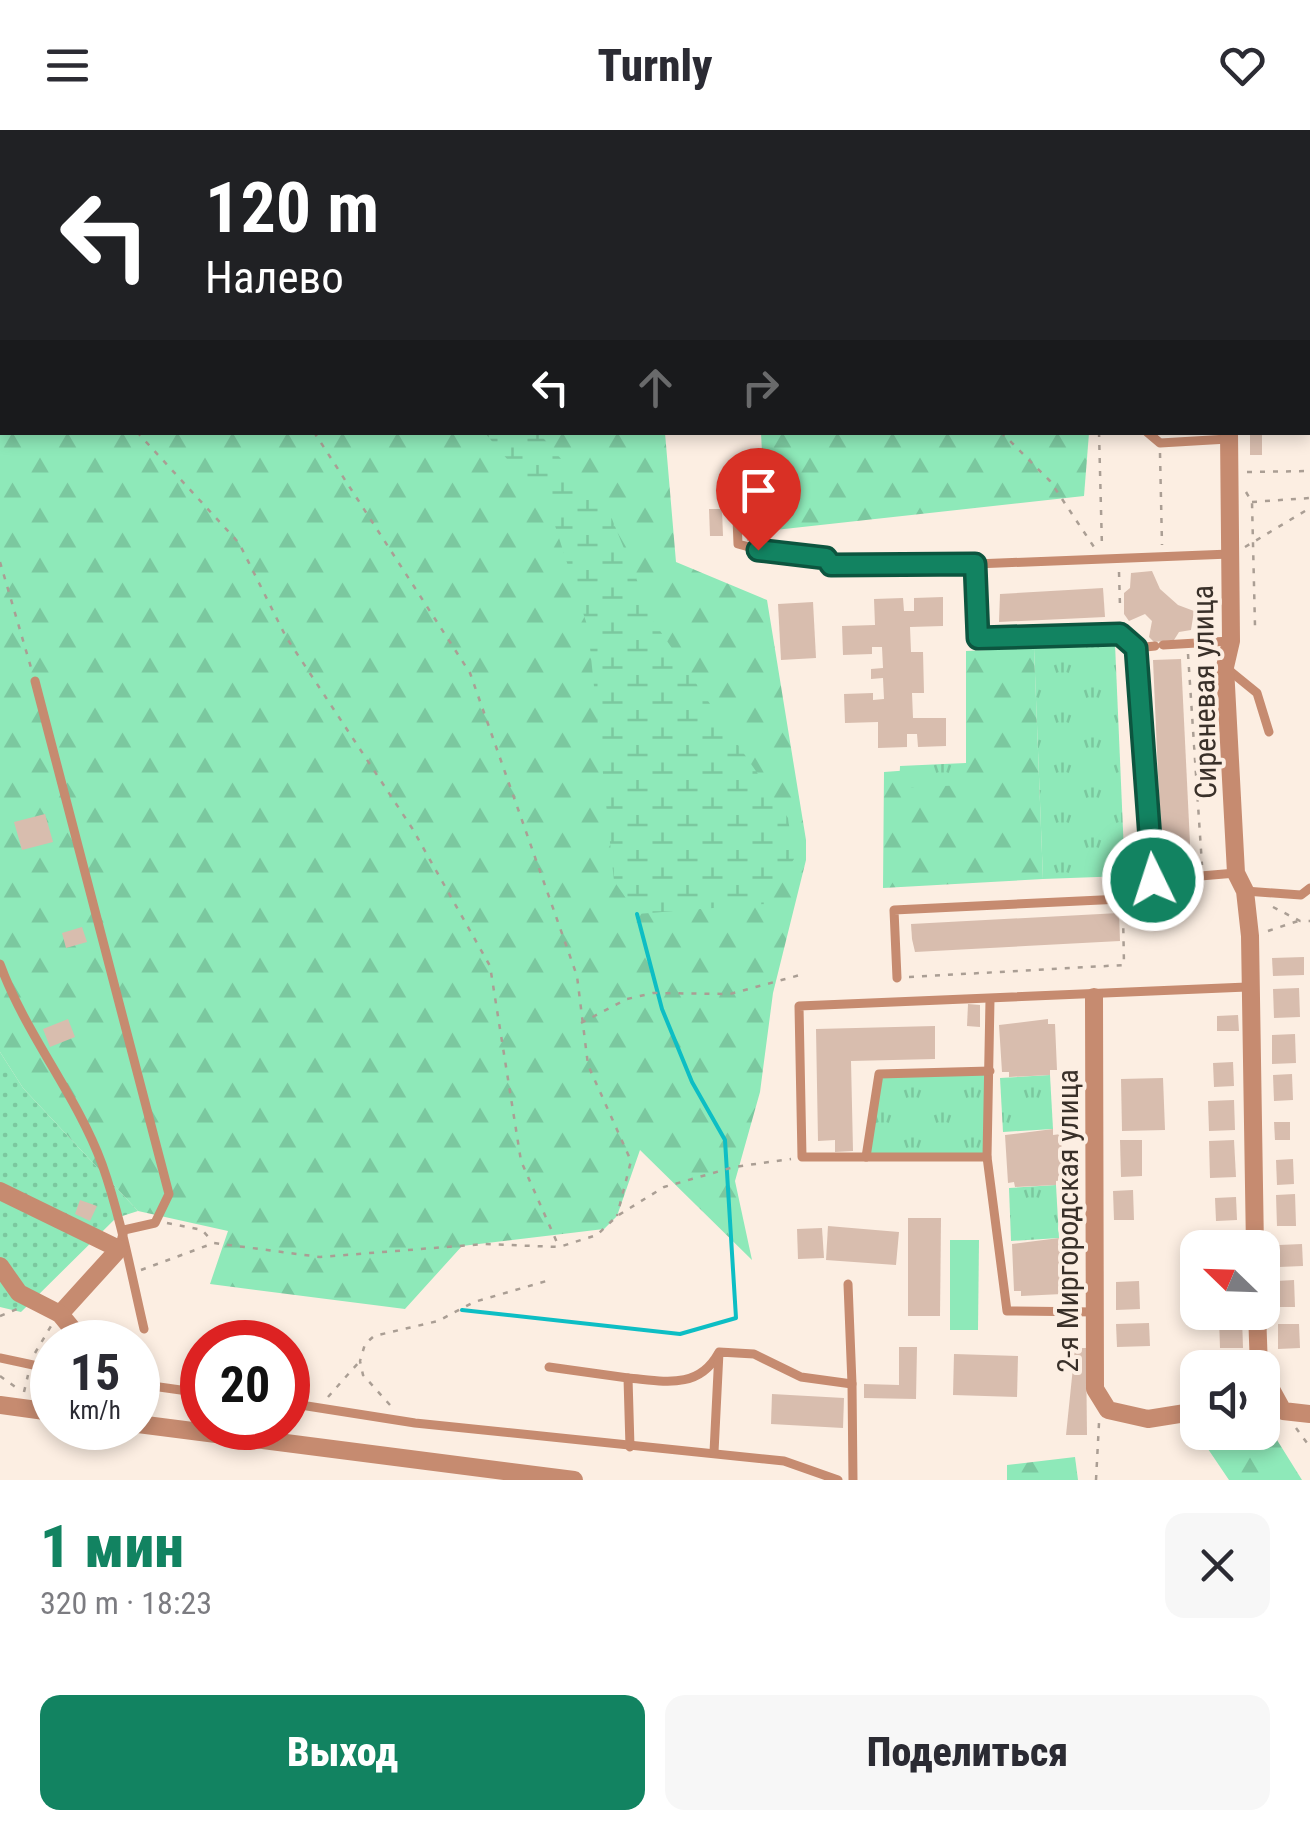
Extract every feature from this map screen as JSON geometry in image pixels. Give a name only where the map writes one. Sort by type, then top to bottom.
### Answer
[{"type":"street","name":"Сиреневая улица","points":[[1228,436],[1231,641],[1225,667],[1236,873],[1245,892],[1250,936],[1247,987],[1254,1230]]},
{"type":"street","name":"2-я Миргородская улица","points":[[1094,997],[1094,1390],[1108,1410],[1148,1419],[1180,1414]]},
{"type":"street","points":[[0,1192],[119,1249],[60,1314]]},
{"type":"street","points":[[0,1266],[19,1293],[65,1320]]},
{"type":"street","points":[[0,1405],[30,1409]]},
{"type":"street","points":[[1280,1405],[1283,1411]]},
{"type":"street","points":[[1280,1410],[1310,1414]]},
{"type":"street","points":[[160,1427],[574,1480]]},
{"type":"lane","points":[[1151,435],[1160,443],[1228,436]]},
{"type":"lane","points":[[735,466],[738,544],[779,555],[826,558],[831,565],[1230,554]]},
{"type":"lane","points":[[975,564],[978,638],[1120,634],[1136,648],[1153,880]]},
{"type":"lane","points":[[1136,648],[1231,641]]},
{"type":"lane","points":[[1225,667],[1257,694],[1269,732]]},
{"type":"lane","points":[[34,681],[170,1194],[155,1222],[124,1230]]},
{"type":"lane","points":[[897,978],[894,910],[1122,899],[1153,880],[1236,873]]},
{"type":"lane","points":[[1245,892],[1301,895],[1310,888]]},
{"type":"lane","points":[[0,964],[17,1010],[101,1162],[124,1230],[142,1320]]},
{"type":"lane","points":[[987,1157],[802,1157],[799,1006],[1094,997],[1247,987]]},
{"type":"lane","points":[[990,1000],[987,1157],[1007,1311],[1096,1312]]},
{"type":"lane","points":[[866,1157],[880,1074],[990,1071]]},
{"type":"lane","points":[[119,1249],[124,1230]]},
{"type":"lane","points":[[848,1284],[853,1480]]},
{"type":"lane","points":[[719,1352],[754,1354],[801,1378],[852,1384]]},
{"type":"lane","points":[[549,1367],[689,1382],[710,1368],[719,1352]]},
{"type":"lane","points":[[714,1452],[719,1352]]},
{"type":"lane","points":[[0,1358],[30,1364]]},
{"type":"lane","points":[[628,1378],[630,1447]]},
{"type":"lane","points":[[310,1407],[415,1423],[784,1461],[838,1480]]},
{"type":"path","points":[[139,435],[239,543],[286,637],[412,828],[490,966],[521,1162],[560,1247]]},
{"type":"path","points":[[316,435],[470,673],[577,976],[579,1024],[588,1066],[631,1161],[617,1216]]},
{"type":"path","points":[[1004,435],[1050,482],[1102,559]]},
{"type":"path","points":[[1099,435],[1102,559]]},
{"type":"path","points":[[1160,443],[1162,556]]},
{"type":"path","points":[[1234,472],[1310,470]]},
{"type":"path","points":[[1252,502],[1310,498]]},
{"type":"path","points":[[1230,554],[1310,508]]},
{"type":"path","points":[[1119,558],[1120,606]]},
{"type":"path","points":[[0,562],[34,681]]},
{"type":"path","points":[[1187,642],[1202,876]]},
{"type":"path","points":[[897,978],[1124,964],[1122,899]]},
{"type":"path","points":[[1272,906],[1300,921]]},
{"type":"path","points":[[1250,936],[1310,921]]},
{"type":"path","points":[[579,1024],[627,999],[652,993],[730,994],[800,976]]},
{"type":"path","points":[[131,1275],[214,1243],[320,1257],[484,1244],[560,1247],[597,1235],[617,1216],[664,1187],[734,1167],[802,1157]]},
{"type":"path","points":[[155,1222],[202,1230],[214,1243]]},
{"type":"path","points":[[310,1405],[323,1401],[360,1360],[365,1344],[374,1336],[438,1321],[474,1302],[550,1280]]},
{"type":"path","points":[[360,1360],[377,1396],[415,1423]]},
{"type":"path","points":[[1096,1480],[1096,1427],[1108,1410]]},
{"type":"green space","points":[[0,435],[665,435],[676,562],[767,600],[806,840],[806,860],[773,993],[760,1092],[735,1181],[752,1260],[640,1150],[617,1216],[604,1229],[462,1246],[405,1309],[210,1284],[228,1231],[138,1211],[23,1088],[0,1052]]},
{"type":"green space","points":[[487,435],[541,435],[612,519],[654,622],[788,818],[794,859],[765,904],[637,914],[614,881],[588,628],[550,510]]},
{"type":"green space","points":[[761,435],[1089,435],[1084,496],[766,531]]},
{"type":"green space","points":[[1115,644],[1125,876],[1043,879],[1034,648]]},
{"type":"green space","points":[[1034,648],[1043,879],[883,888],[884,772],[966,766],[966,651]]},
{"type":"green space","points":[[966,763],[966,785],[899,788],[900,766]]},
{"type":"green space","points":[[0,1052],[23,1088],[138,1211],[116,1218],[21,1312],[0,1307]]},
{"type":"green space","points":[[990,1071],[987,1157],[866,1157],[879,1074]]},
{"type":"green space","points":[[1050,1075],[1053,1129],[1003,1132],[1000,1078]]},
{"type":"green space","points":[[1056,1185],[1059,1238],[1011,1241],[1009,1188]]},
{"type":"green space","points":[[950,1240],[979,1240],[978,1330],[950,1330]]},
{"type":"green space","points":[[1280,1445],[1302,1480],[1229,1480],[1209,1450],[1280,1450]]},
{"type":"green space","points":[[1075,1457],[1078,1480],[1007,1480],[1007,1465]]},
{"type":"building","points":[[1250,435],[1262,435],[1262,455],[1250,455]]},
{"type":"building","points":[[742,453],[758,453],[762,540],[747,541]]},
{"type":"building","points":[[709,509],[722,509],[723,536],[710,536]]},
{"type":"building","points":[[1152,571],[1160,589],[1178,605],[1194,611],[1191,630],[1179,632],[1174,640],[1154,642],[1149,637],[1152,621],[1145,614],[1129,621],[1124,614],[1124,593],[1130,588],[1131,573]]},
{"type":"building","points":[[1103,588],[1105,617],[999,622],[1000,594]]},
{"type":"building","points":[[943,597],[943,626],[910,627],[911,652],[923,652],[924,693],[912,693],[913,718],[946,718],[946,746],[918,747],[917,734],[907,734],[907,747],[878,748],[878,722],[845,723],[844,694],[873,693],[873,700],[884,699],[883,678],[871,679],[871,669],[883,668],[882,647],[872,647],[872,654],[843,655],[842,626],[875,625],[874,599],[903,598],[904,611],[914,611],[914,598]]},
{"type":"building","points":[[813,602],[816,658],[781,660],[778,604]]},
{"type":"building","points":[[1181,659],[1191,864],[1162,865],[1153,660]]},
{"type":"building","points":[[45,814],[53,842],[22,850],[14,822]]},
{"type":"building","points":[[1119,913],[1120,941],[915,952],[912,939],[911,924]]},
{"type":"building","points":[[82,927],[87,942],[66,948],[62,933]]},
{"type":"building","points":[[1304,957],[1304,975],[1273,976],[1272,958]]},
{"type":"building","points":[[1299,988],[1300,1017],[1274,1018],[1273,989]]},
{"type":"building","points":[[968,1004],[980,1005],[980,1027],[967,1026]]},
{"type":"building","points":[[1238,1015],[1239,1031],[1217,1031],[1217,1016]]},
{"type":"building","points":[[68,1019],[75,1037],[50,1047],[43,1029]]},
{"type":"building","points":[[1048,1019],[1048,1024],[1055,1024],[1057,1070],[1050,1070],[1050,1075],[1009,1077],[1009,1072],[1002,1072],[999,1025]]},
{"type":"building","points":[[935,1026],[935,1059],[851,1061],[853,1151],[835,1152],[835,1140],[818,1141],[816,1029]]},
{"type":"building","points":[[1295,1034],[1296,1063],[1272,1064],[1272,1035]]},
{"type":"building","points":[[1233,1062],[1234,1086],[1214,1087],[1213,1063]]},
{"type":"building","points":[[1292,1074],[1293,1100],[1274,1101],[1273,1075]]},
{"type":"building","points":[[1163,1078],[1165,1130],[1122,1131],[1121,1079]]},
{"type":"building","points":[[1234,1100],[1235,1130],[1209,1131],[1208,1101]]},
{"type":"building","points":[[1274,1122],[1290,1122],[1290,1140],[1275,1140]]},
{"type":"building","points":[[1053,1129],[1053,1135],[1061,1134],[1063,1180],[1056,1181],[1056,1185],[1015,1187],[1014,1182],[1008,1183],[1005,1135]]},
{"type":"building","points":[[1120,1140],[1142,1140],[1142,1176],[1121,1177]]},
{"type":"building","points":[[1234,1140],[1236,1177],[1210,1178],[1209,1141]]},
{"type":"building","points":[[1293,1159],[1294,1184],[1277,1185],[1276,1160]]},
{"type":"building","points":[[1133,1190],[1134,1220],[1114,1220],[1113,1191]]},
{"type":"building","points":[[1295,1194],[1296,1226],[1277,1226],[1276,1195]]},
{"type":"building","points":[[1236,1197],[1237,1220],[1216,1221],[1215,1198]]},
{"type":"building","points":[[80,1200],[97,1206],[90,1221],[75,1214]]},
{"type":"building","points":[[908,1218],[941,1218],[940,1316],[908,1316]]},
{"type":"building","points":[[828,1226],[899,1232],[896,1265],[826,1260]]},
{"type":"building","points":[[822,1228],[824,1258],[798,1259],[797,1229]]},
{"type":"building","points":[[1059,1238],[1060,1244],[1068,1243],[1070,1289],[1062,1290],[1062,1294],[1021,1296],[1021,1291],[1014,1291],[1012,1244]]},
{"type":"building","points":[[1302,1244],[1303,1266],[1280,1267],[1280,1245]]},
{"type":"building","points":[[1294,1280],[1295,1307],[1280,1307],[1280,1281]]},
{"type":"building","points":[[1139,1281],[1140,1309],[1116,1310],[1116,1282]]},
{"type":"building","points":[[1149,1323],[1150,1346],[1117,1347],[1116,1324]]},
{"type":"building","points":[[1280,1324],[1299,1324],[1300,1348],[1278,1349]]},
{"type":"building","points":[[1219,1330],[1242,1330],[1243,1348],[1220,1348]]},
{"type":"building","points":[[899,1347],[917,1347],[916,1399],[864,1398],[864,1384],[899,1385]]},
{"type":"building","points":[[1075,1348],[1086,1348],[1087,1435],[1066,1435]]},
{"type":"building","points":[[954,1354],[1018,1356],[1017,1397],[953,1395]]},
{"type":"building","points":[[772,1394],[844,1398],[843,1428],[771,1424]]},
{"type":"waterway","points":[[462,1310],[680,1334],[736,1318],[725,1140],[692,1082],[662,1009],[637,914]]},
{"type":"route","points":[[758,550],[826,558],[831,565],[975,564],[978,638],[1120,634],[1136,648],[1153,880]]}]
